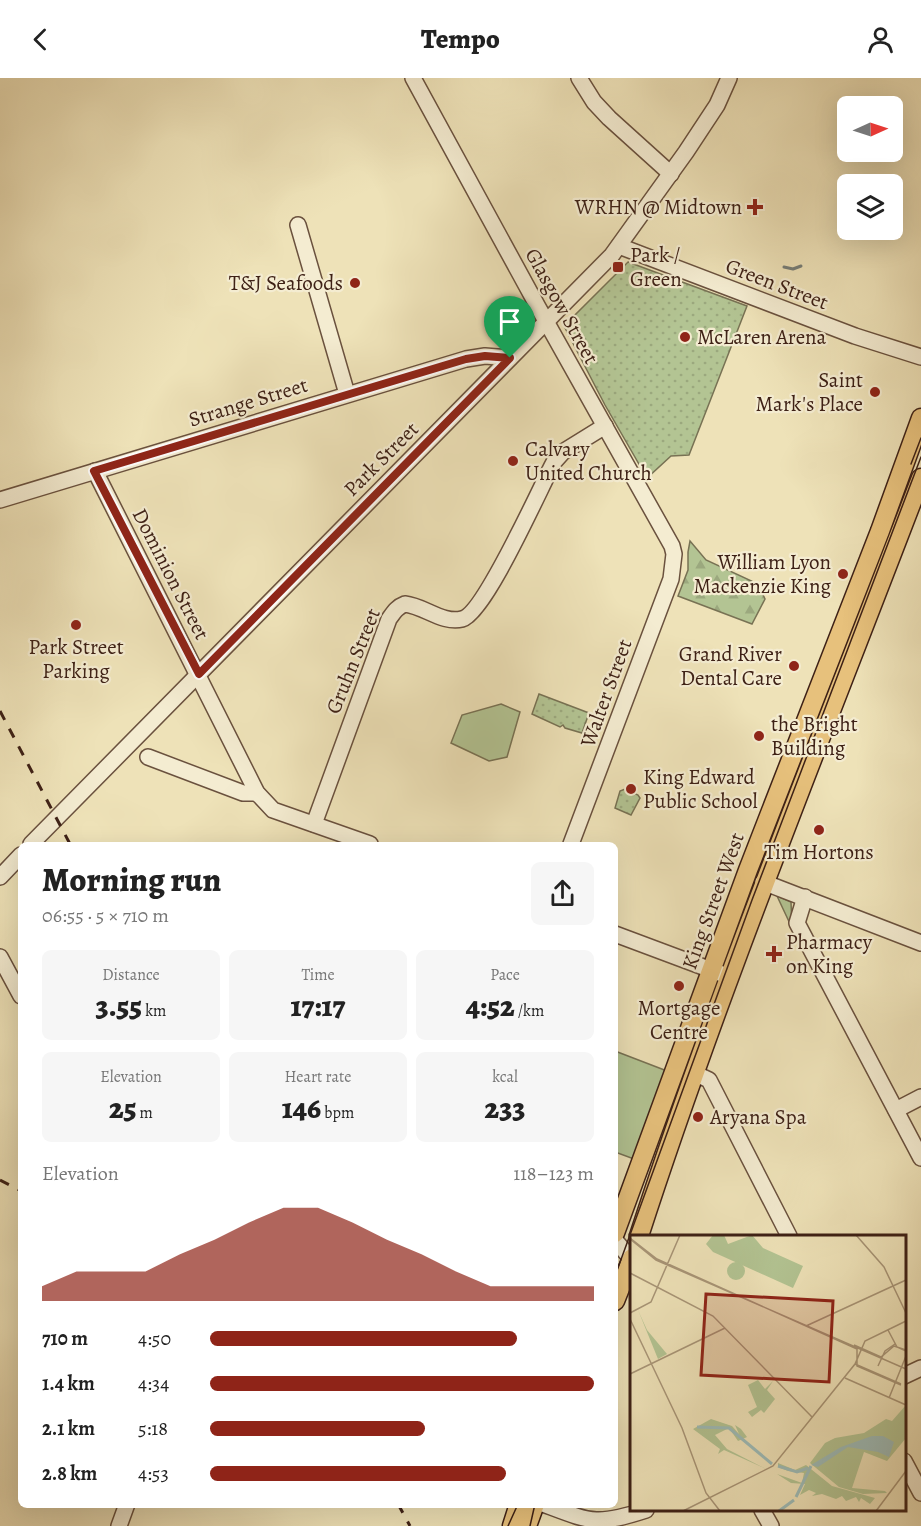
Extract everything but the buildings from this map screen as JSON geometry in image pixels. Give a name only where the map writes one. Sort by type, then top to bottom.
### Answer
[{"type":"main road","name":"King Street West","points":[[639,1235],[694,1073],[720,974],[784,775],[880,531],[921,418]]},
{"type":"main road","name":"King Street West","points":[[618,1226],[720,974],[764,882],[921,478]]},
{"type":"main road","points":[[618,1293],[630,1262]]},
{"type":"main road","points":[[512,1526],[518,1508]]},
{"type":"main road","points":[[527,1526],[534,1508]]},
{"type":"street","name":"Glasgow Street","points":[[413,78],[672,546],[674,554]]},
{"type":"street","points":[[579,78],[594,102],[609,118],[671,174]]},
{"type":"street","name":"Park Street","points":[[33,842],[612,255],[671,174],[717,105],[729,78]]},
{"type":"street","points":[[298,225],[347,394]]},
{"type":"street","name":"Green Street","points":[[619,246],[855,336],[921,357]]},
{"type":"street","name":"Strange Street","points":[[0,500],[466,359],[485,356],[510,358]]},
{"type":"street","name":"Gruhn Street","points":[[314,824],[389,619],[394,611],[405,604],[452,620],[462,619],[471,614],[489,589],[554,462],[563,452],[605,426]]},
{"type":"street","name":"Dominion Street","points":[[94,471],[258,793]]},
{"type":"street","name":"Walter Street","points":[[572,842],[670,579],[674,554]]},
{"type":"street","points":[[148,758],[243,793],[258,793],[273,810],[364,842]]},
{"type":"street","points":[[0,877],[18,858]]},
{"type":"street","points":[[764,882],[921,943]]},
{"type":"street","points":[[805,897],[797,923],[921,1158]]},
{"type":"street","points":[[618,935],[720,974]]},
{"type":"street","points":[[0,957],[18,990]]},
{"type":"street","points":[[694,1073],[709,1080],[788,1235]]},
{"type":"street","points":[[896,1110],[921,1097]]},
{"type":"street","points":[[618,1244],[630,1258]]},
{"type":"street","points":[[906,1376],[921,1368]]},
{"type":"street","points":[[906,1465],[921,1493]]},
{"type":"street","points":[[119,1526],[126,1508]]},
{"type":"street","points":[[551,1508],[579,1523],[596,1525],[609,1525],[642,1511]]},
{"type":"street","points":[[763,1511],[771,1526]]},
{"type":"green space","points":[[628,262],[747,306],[689,455],[671,456],[647,478],[605,405],[564,326]]},
{"type":"green space","points":[[690,541],[706,560],[758,584],[765,599],[752,624],[678,596],[688,570]]},
{"type":"green space","points":[[539,694],[589,713],[582,733],[565,728],[563,725],[560,727],[532,714]]},
{"type":"green space","points":[[501,704],[520,712],[507,757],[489,761],[451,743],[462,715]]},
{"type":"green space","points":[[625,789],[640,798],[631,815],[615,808],[620,791]]},
{"type":"green space","points":[[777,896],[791,902],[792,928]]},
{"type":"green space","points":[[618,1052],[667,1071],[634,1159],[618,1153]]},
{"type":"waterway","points":[[784,267],[793,269],[801,266]]},
{"type":"tram line","points":[[911,464],[921,438]]},
{"type":"tram line","points":[[618,1268],[752,900],[921,457]]},
{"type":"tram line","points":[[508,1526],[516,1508]]},
{"type":"tram line","points":[[530,1526],[534,1508]]},
{"type":"railway","points":[[0,711],[69,842]]},
{"type":"railway","points":[[0,1180],[18,1189]]},
{"type":"railway","points":[[400,1508],[410,1526]]},
{"type":"place","name":"WRHN @ Midtown","points":[[755,207]]},
{"type":"place","name":"Park / Green","points":[[618,267]]},
{"type":"place","name":"T&J Seafoods","points":[[355,283]]},
{"type":"place","name":"McLaren Arena","points":[[685,337]]},
{"type":"place","name":"Saint Mark's Place","points":[[875,392]]},
{"type":"place","name":"Calvary United Church","points":[[513,461]]},
{"type":"place","name":"William Lyon Mackenzie King","points":[[843,574]]},
{"type":"place","name":"Park Street Parking","points":[[76,625]]},
{"type":"place","name":"Grand River Dental Care","points":[[794,666]]},
{"type":"place","name":"the Bright Building","points":[[759,736]]},
{"type":"place","name":"King Edward Public School","points":[[631,789]]},
{"type":"place","name":"Tim Hortons","points":[[819,830]]},
{"type":"place","name":"Pharmacy on King","points":[[774,954]]},
{"type":"place","name":"Mortgage Centre","points":[[679,986]]},
{"type":"place","name":"Aryana Spa","points":[[698,1117]]},
{"type":"route","points":[[485,356],[510,358],[199,674],[94,471],[466,359],[485,356]]}]
